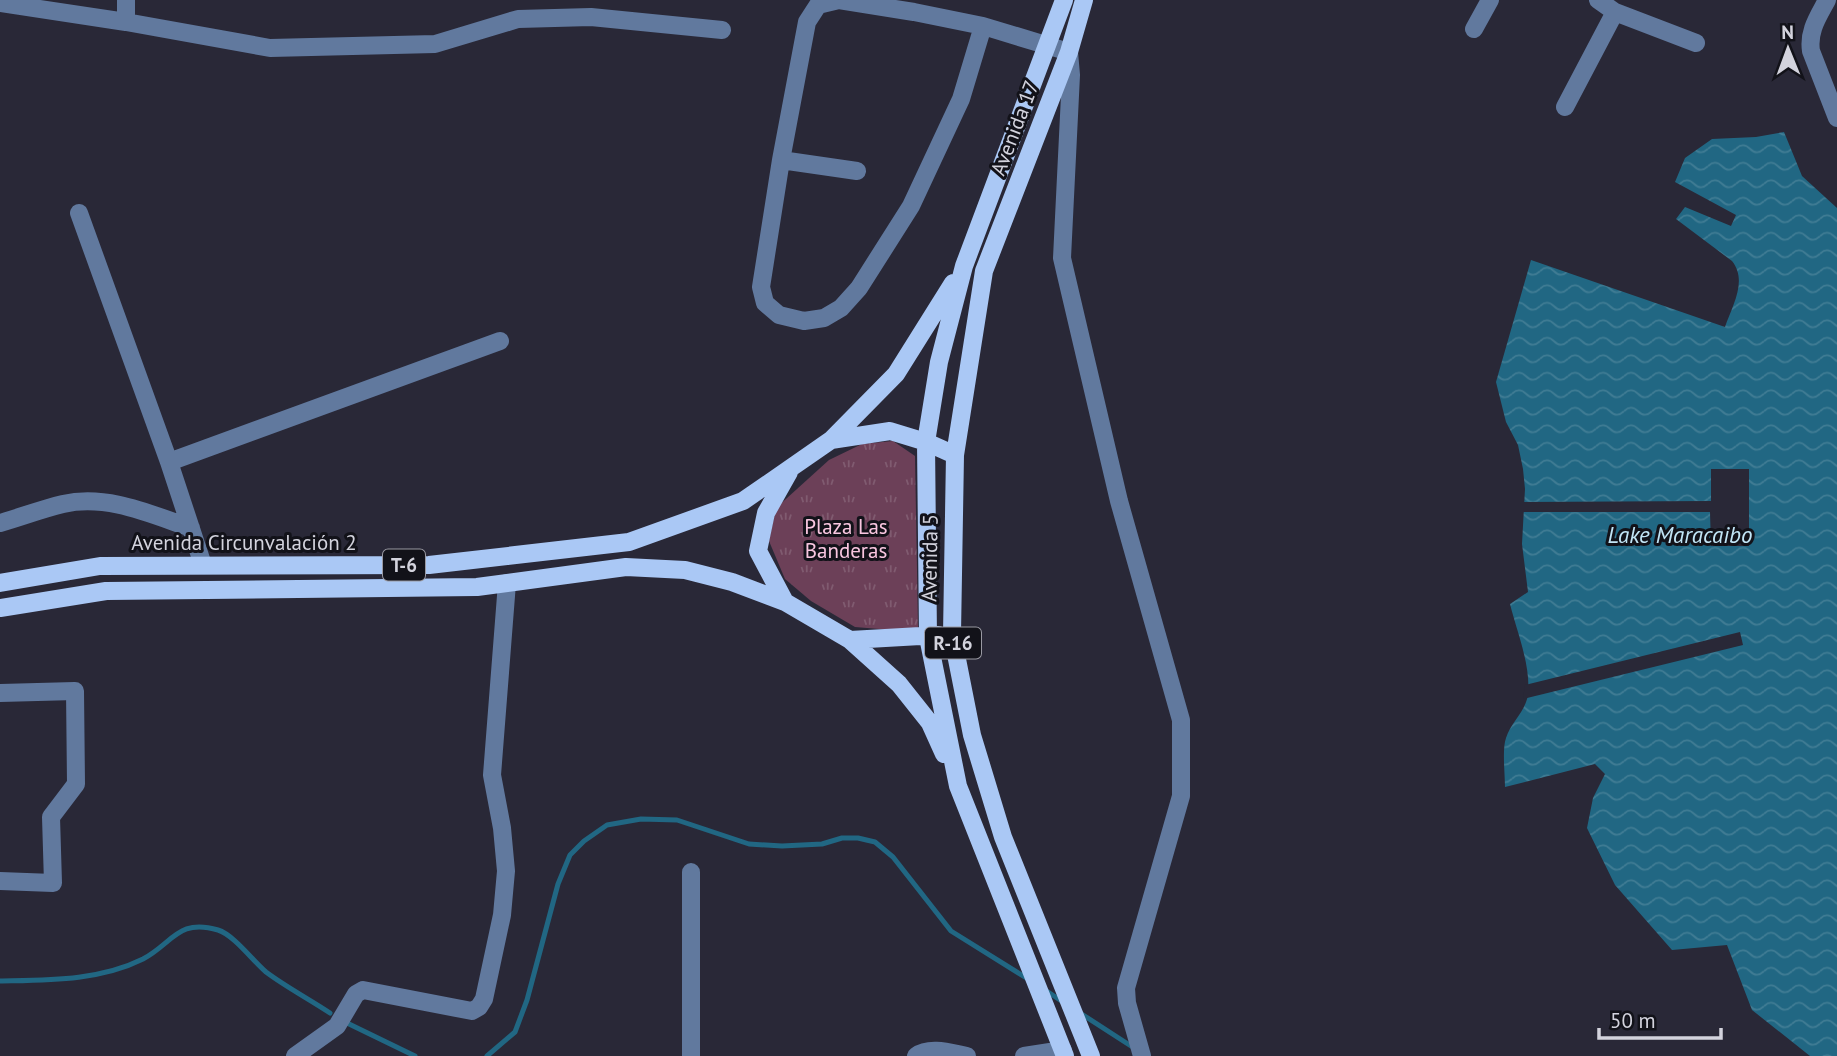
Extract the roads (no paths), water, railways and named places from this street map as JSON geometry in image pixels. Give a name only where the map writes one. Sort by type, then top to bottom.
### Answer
[{"type":"main road","name":"Avenida 17","points":[[964,266],[1064,0]]},
{"type":"main road","name":"Avenida 17","points":[[984,271],[1069,52],[1084,0]]},
{"type":"main road","name":"Avenida Circunvalación 2","points":[[0,583],[100,566],[429,565],[629,542],[743,501],[831,440],[896,374],[964,266]]},
{"type":"main road","name":"Avenida 5","points":[[964,266],[939,362],[926,442],[928,637],[958,786],[1064,1053]]},
{"type":"main road","name":"Avenida 5","points":[[984,271],[955,456],[952,634],[972,735],[1003,837],[1091,1056]]},
{"type":"main road","name":"T-6","points":[[831,440],[890,431],[926,442],[955,456]]},
{"type":"main road","points":[[785,602],[758,551],[766,513],[790,469]]},
{"type":"main road","name":"T-6","points":[[0,608],[106,591],[477,587],[626,567],[685,570],[732,582],[785,602],[850,640]]},
{"type":"main road","points":[[850,640],[952,634]]},
{"type":"main road","points":[[850,640],[900,684],[930,723],[958,786]]},
{"type":"street","points":[[126,0],[126,22]]},
{"type":"street","points":[[983,26],[961,99],[911,206],[859,288],[841,308],[824,318],[804,321],[779,315],[765,303],[761,287],[807,22],[818,5],[839,0],[914,12],[983,26],[1069,52],[1071,75],[1062,258],[1119,501],[1181,720],[1181,796],[1126,988],[1127,1003],[1142,1056]]},
{"type":"street","points":[[1474,29],[1490,0]]},
{"type":"street","points":[[1598,0],[1615,12],[1696,43]]},
{"type":"street","points":[[1828,0],[1815,23],[1810,41],[1811,51],[1837,118]]},
{"type":"street","points":[[0,3],[270,48],[435,44],[519,19],[591,17],[722,30]]},
{"type":"street","points":[[1565,107],[1615,12]]},
{"type":"street","points":[[781,160],[857,171]]},
{"type":"street","points":[[79,213],[169,462],[203,565]]},
{"type":"street","points":[[169,462],[500,341]]},
{"type":"street","points":[[0,523],[65,503],[100,501],[132,508],[191,528]]},
{"type":"street","points":[[295,1056],[337,1026],[356,994],[363,990],[472,1011],[479,1007],[484,999],[502,915],[506,871],[502,828],[492,775],[507,583]]},
{"type":"street","points":[[0,693],[75,691],[76,784],[51,817],[53,883],[0,881]]},
{"type":"street","points":[[691,872],[691,1056]]},
{"type":"street","points":[[916,1056],[922,1052],[940,1051],[967,1056]]},
{"type":"street","points":[[1024,1056],[1064,1053]]},
{"type":"water","name":"Lake Maracaibo","points":[[1784,132],[1802,176],[1837,208],[1837,1056],[1810,1056],[1752,1010],[1727,945],[1672,950],[1615,885],[1587,828],[1593,798],[1605,774],[1595,764],[1505,787],[1505,743],[1528,695],[1525,660],[1510,604],[1528,592],[1522,544],[1525,489],[1523,469],[1518,445],[1506,422],[1496,382],[1531,260],[1725,327],[1739,285],[1737,269],[1732,261],[1676,219],[1685,207],[1731,226],[1736,215],[1675,182],[1685,158],[1712,139],[1756,137]]},
{"type":"waterway","points":[[487,1056],[515,1032],[527,1000],[558,884],[570,855],[607,825],[641,819],[677,820],[749,844],[822,844],[842,838],[875,842],[893,857],[951,931],[1028,979]]},
{"type":"waterway","points":[[0,981],[73,978],[109,972],[143,959],[185,930],[205,927],[224,933],[266,972],[330,1013]]},
{"type":"waterway","points":[[1045,990],[1063,1002]]},
{"type":"waterway","points":[[1080,1013],[1131,1046]]},
{"type":"waterway","points":[[347,1023],[415,1056]]},
{"type":"park label","name":"Plaza Las Banderas","points":[[846,539]]}]
